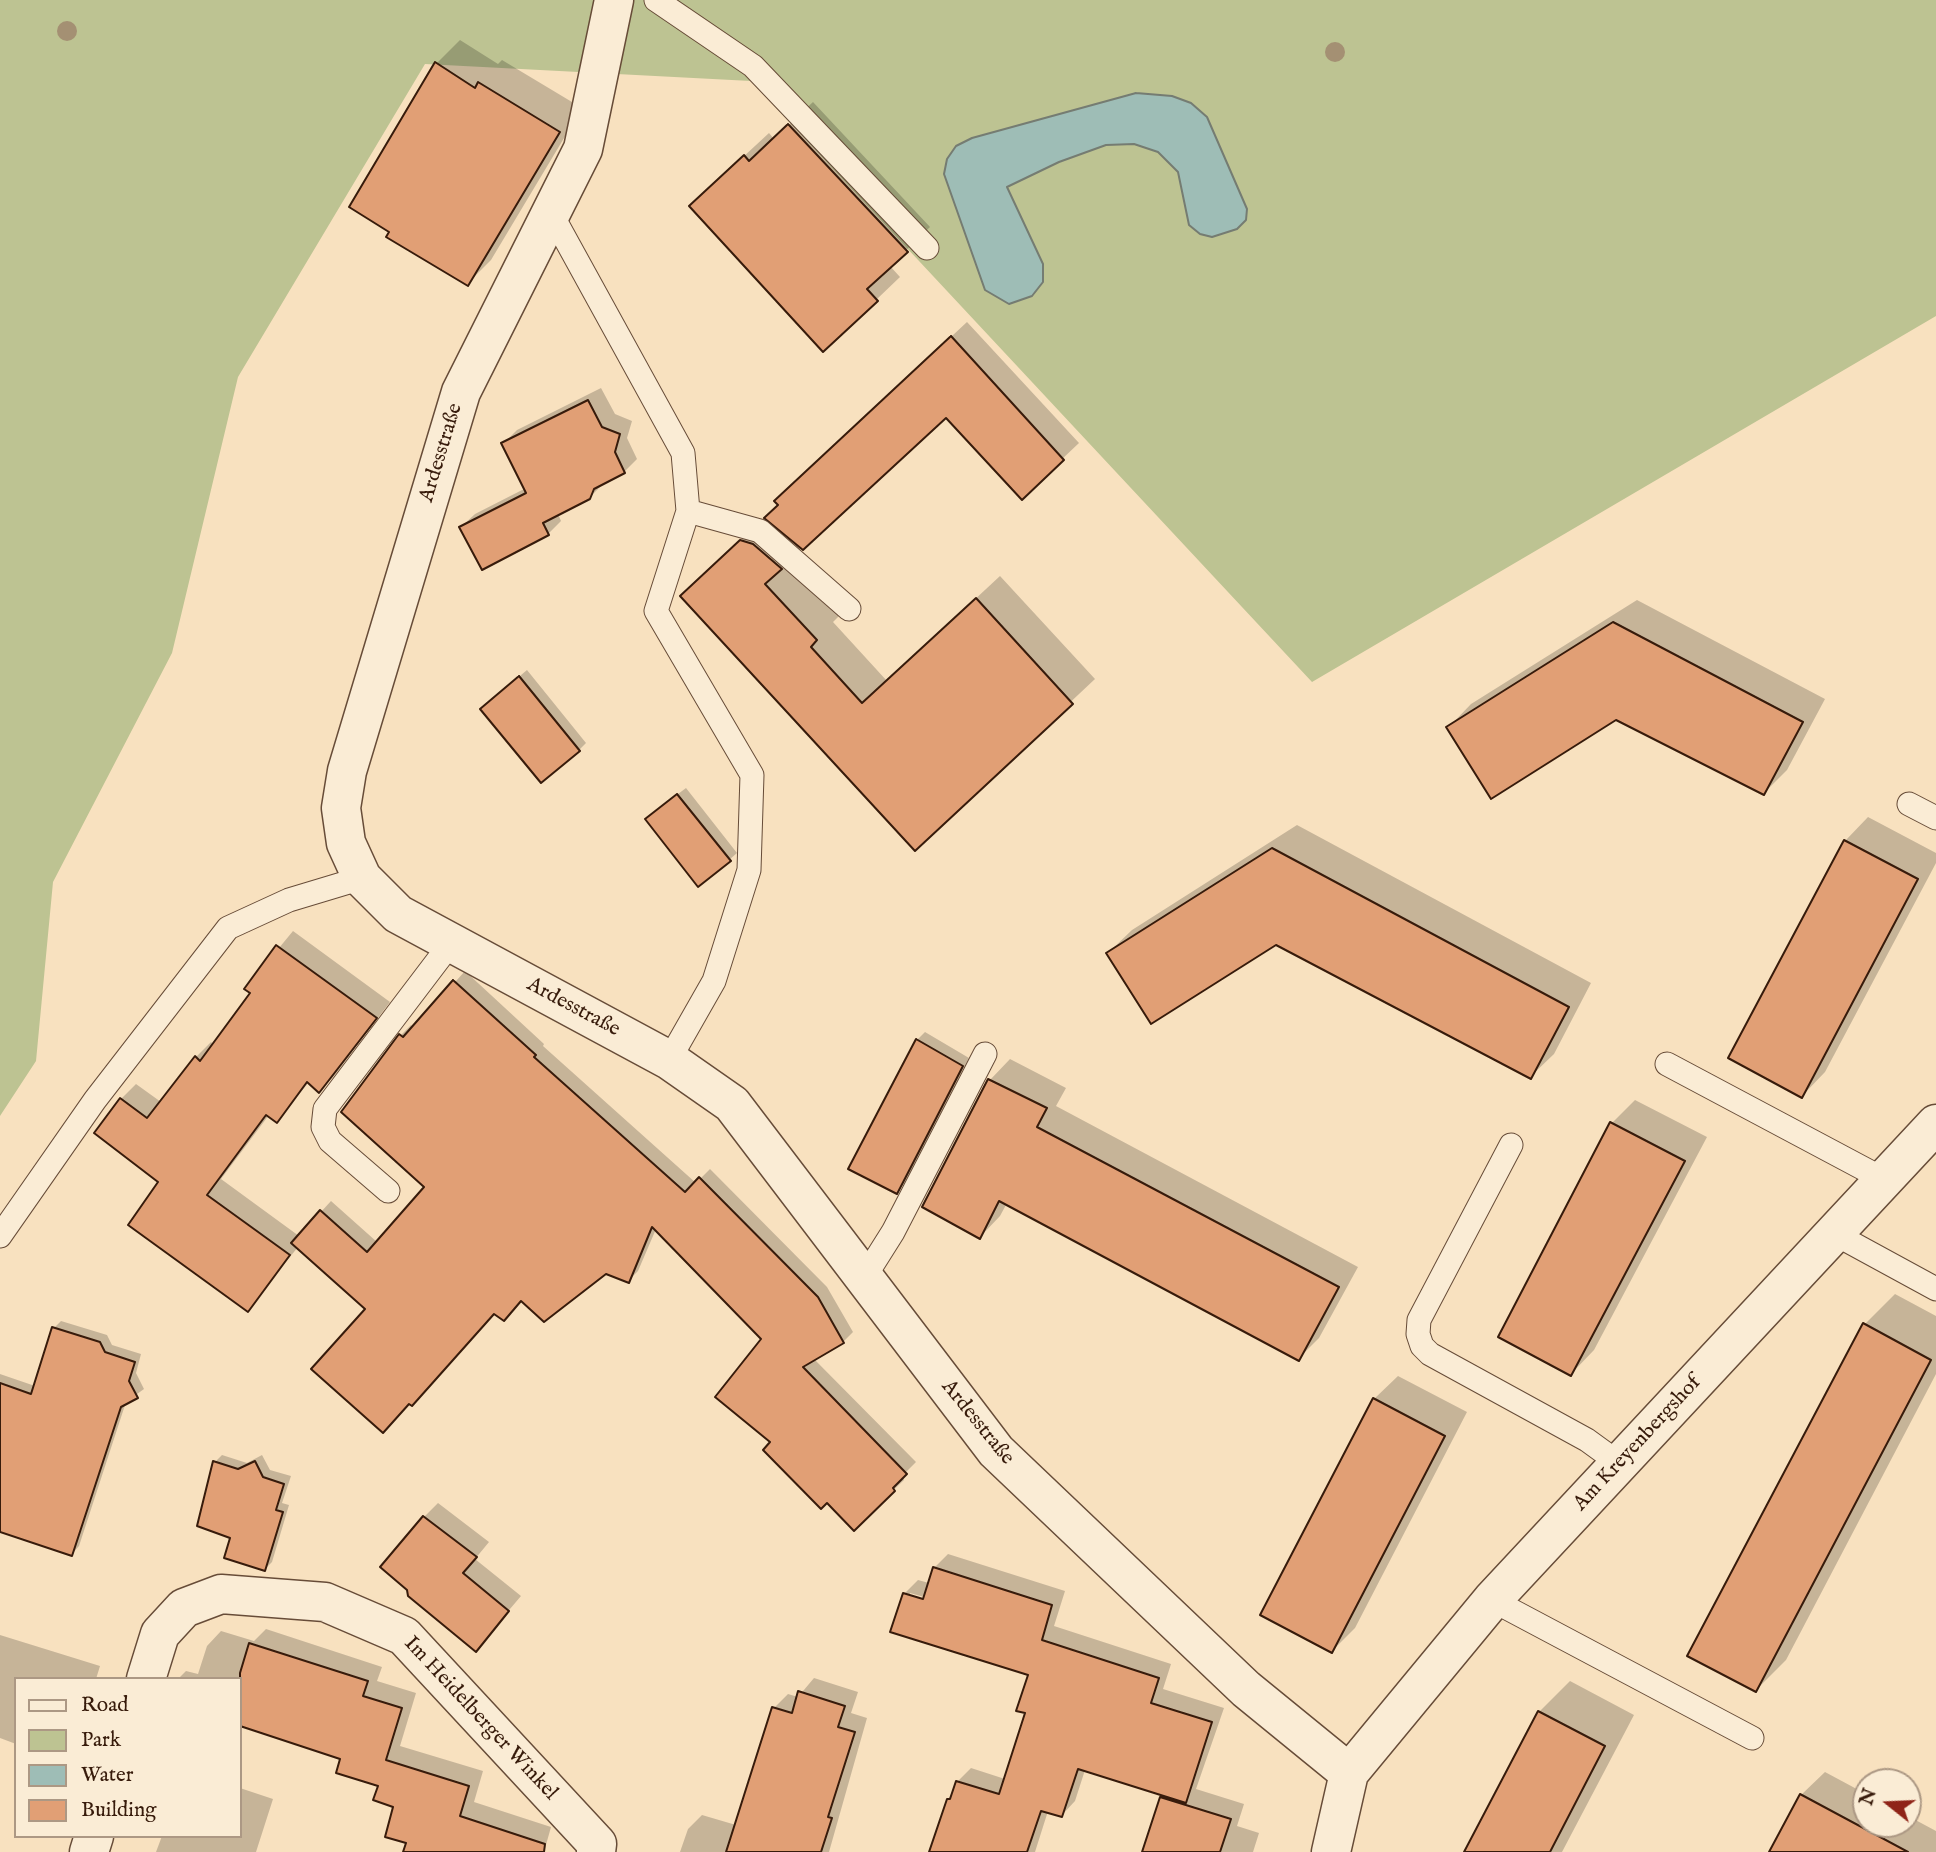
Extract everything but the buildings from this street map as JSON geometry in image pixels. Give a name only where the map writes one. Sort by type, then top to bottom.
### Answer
[{"type":"street","name":"Ardesstraße","points":[[614,0],[583,149],[461,392],[347,771],[341,808],[346,843],[362,878],[398,914],[669,1060],[732,1104],[996,1451],[1246,1689],[1349,1773]]},
{"type":"street","name":"Am Kreyenbergshof","points":[[1349,1773],[1492,1600],[1936,1124]]},
{"type":"street","name":"Im Heidelberger Winkel","points":[[147,1677],[160,1634],[184,1608],[220,1594],[326,1602],[404,1636],[597,1848]]},
{"type":"street","points":[[1331,1852],[1349,1773]]},
{"type":"lane","points":[[656,0],[753,66],[927,248]]},
{"type":"lane","points":[[551,212],[683,453],[688,511],[656,611],[752,775],[750,870],[714,981],[669,1060]]},
{"type":"lane","points":[[688,511],[760,531],[849,609]]},
{"type":"lane","points":[[1909,804],[1936,818]]},
{"type":"lane","points":[[0,1236],[95,1100],[228,928],[289,900],[362,878]]},
{"type":"lane","points":[[388,1191],[330,1141],[323,1127],[325,1109],[451,943]]},
{"type":"lane","points":[[864,1278],[893,1232],[985,1054]]},
{"type":"lane","points":[[1667,1064],[1885,1180]]},
{"type":"lane","points":[[1511,1145],[1419,1320],[1418,1334],[1422,1346],[1430,1353],[1587,1440],[1620,1464]]},
{"type":"lane","points":[[1835,1234],[1936,1289]]},
{"type":"lane","points":[[1492,1600],[1752,1738]]},
{"type":"green space","points":[[0,0],[1936,0],[1936,316],[1312,682],[751,81],[425,64],[238,377],[172,653],[53,882],[36,1061],[0,1116]]},
{"type":"water","points":[[1136,93],[1172,96],[1191,103],[1207,117],[1247,209],[1246,220],[1237,229],[1212,237],[1200,234],[1189,225],[1178,172],[1158,152],[1134,144],[1106,145],[1059,162],[1007,187],[1043,264],[1043,282],[1032,296],[1009,304],[985,290],[944,174],[947,159],[956,146],[972,138]]}]
